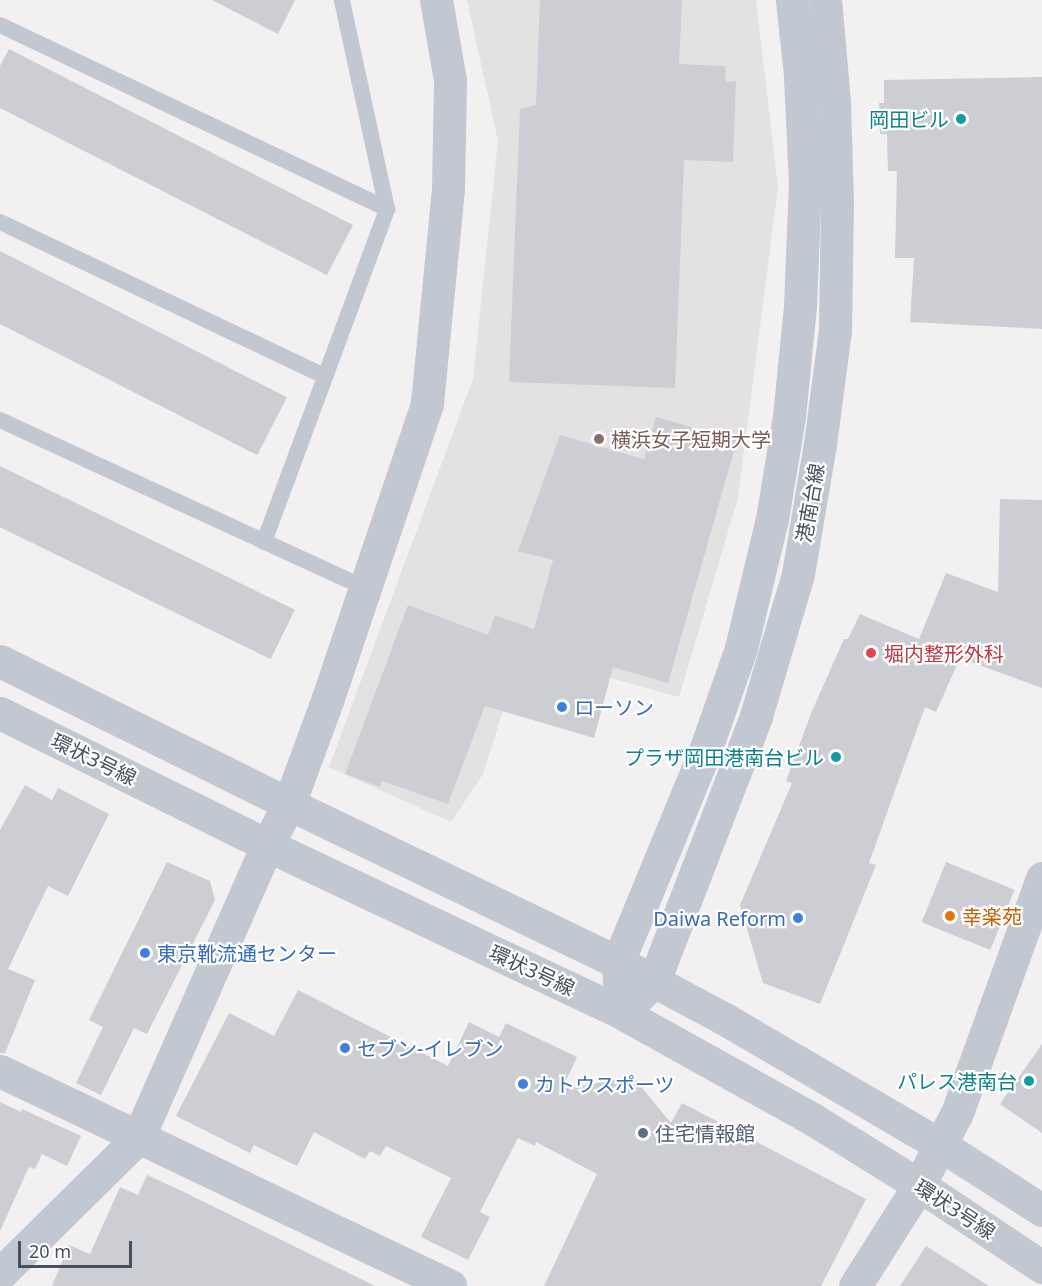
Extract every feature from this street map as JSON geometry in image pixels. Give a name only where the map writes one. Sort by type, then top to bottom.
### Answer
[{"type":"street","points":[[0,1274],[138,1138],[267,845],[289,804],[365,588],[427,403],[448,177],[450,80],[436,0]]},
{"type":"street","name":"港南台線","points":[[618,962],[709,741],[741,648],[772,519],[789,416],[800,306],[805,183],[800,75],[792,0]]},
{"type":"street","name":"港南台線","points":[[654,981],[756,716],[798,574],[820,444],[835,330],[834,102],[825,0]]},
{"type":"street","points":[[0,661],[289,804],[618,962],[939,1144],[1042,1210]]},
{"type":"street","name":"環状3号線","points":[[0,713],[267,845],[622,1013],[814,1120],[919,1185],[1042,1267]]},
{"type":"street","points":[[855,1286],[919,1185],[957,1113],[1042,878]]},
{"type":"street","points":[[618,962],[622,1013]]},
{"type":"street","points":[[622,1013],[654,981]]},
{"type":"street","points":[[0,1071],[450,1286]]},
{"type":"lane","points":[[264,542],[387,209],[342,0]]},
{"type":"lane","points":[[0,25],[387,209]]},
{"type":"lane","points":[[0,222],[325,376]]},
{"type":"lane","points":[[0,420],[365,588]]},
{"type":"shaded area","name":"横浜女子短期大学","points":[[467,0],[756,0],[778,187],[738,498],[679,697],[521,653],[483,774],[451,822],[329,767],[473,379],[498,141]]},
{"type":"building","points":[[212,0],[295,0],[278,34]]},
{"type":"building","points":[[540,0],[682,0],[679,64],[725,66],[726,82],[736,81],[733,162],[684,160],[675,388],[509,382],[520,109],[536,105]]},
{"type":"building","points":[[9,49],[353,225],[327,275],[0,108],[0,66]]},
{"type":"building","points":[[1042,77],[1042,329],[910,322],[914,258],[895,258],[897,171],[888,171],[887,134],[880,134],[879,103],[884,103],[884,80]]},
{"type":"building","points":[[0,251],[287,397],[257,455],[0,324]]},
{"type":"building","points":[[656,417],[737,440],[668,683],[613,667],[594,738],[485,706],[448,804],[382,781],[380,787],[345,774],[408,605],[488,635],[495,615],[534,629],[553,560],[518,551],[560,435],[644,459]]},
{"type":"building","points":[[0,466],[295,610],[271,659],[0,527]]},
{"type":"building","points":[[1000,499],[1042,500],[1042,688],[960,658],[936,712],[925,707],[869,863],[876,865],[820,1004],[763,983],[740,905],[792,783],[786,781],[812,711],[844,639],[848,639],[860,614],[919,639],[946,573],[998,592]]},
{"type":"building","points":[[25,785],[52,800],[58,788],[109,814],[68,896],[48,886],[8,969],[35,980],[5,1053],[0,1053],[0,830]]},
{"type":"building","points":[[167,862],[210,881],[215,900],[147,1034],[134,1028],[101,1095],[76,1083],[103,1027],[89,1020]]},
{"type":"building","points":[[946,862],[1015,890],[990,950],[922,922]]},
{"type":"building","points":[[298,990],[448,1066],[469,1022],[499,1037],[506,1023],[577,1057],[562,1089],[633,1077],[671,1123],[682,1103],[866,1199],[821,1286],[544,1286],[597,1174],[536,1142],[535,1146],[518,1138],[480,1212],[490,1217],[468,1260],[421,1237],[451,1178],[386,1146],[380,1156],[370,1151],[365,1159],[314,1132],[297,1166],[254,1145],[250,1153],[176,1116],[229,1013],[274,1036]]},
{"type":"building","name":"パレス港南台","points":[[1042,1044],[1042,1133],[1000,1104]]},
{"type":"building","points":[[0,1102],[21,1112],[22,1109],[81,1136],[67,1166],[42,1154],[35,1169],[29,1167],[0,1231]]},
{"type":"building","points":[[147,1175],[375,1286],[52,1286],[69,1245],[90,1254],[120,1187],[138,1195]]},
{"type":"building","points":[[926,1246],[989,1286],[900,1286]]},
{"type":"place","name":"岡田ビル","points":[[961,119]]},
{"type":"place","name":"横浜女子短期大学","points":[[599,439]]},
{"type":"place","name":"堀内整形外科","points":[[871,653]]},
{"type":"place","name":"ローソン","points":[[562,707]]},
{"type":"place","name":"プラザ岡田港南台ビル","points":[[836,757]]},
{"type":"place","name":"幸楽苑","points":[[950,916]]},
{"type":"place","name":"Daiwa Reform","points":[[798,918]]},
{"type":"place","name":"東京靴流通センター","points":[[145,953]]},
{"type":"place","name":"セブン-イレブン","points":[[345,1048]]},
{"type":"place","name":"パレス港南台","points":[[1029,1081]]},
{"type":"place","name":"カトウスポーツ","points":[[523,1084]]},
{"type":"place","name":"住宅情報館","points":[[643,1133]]}]
